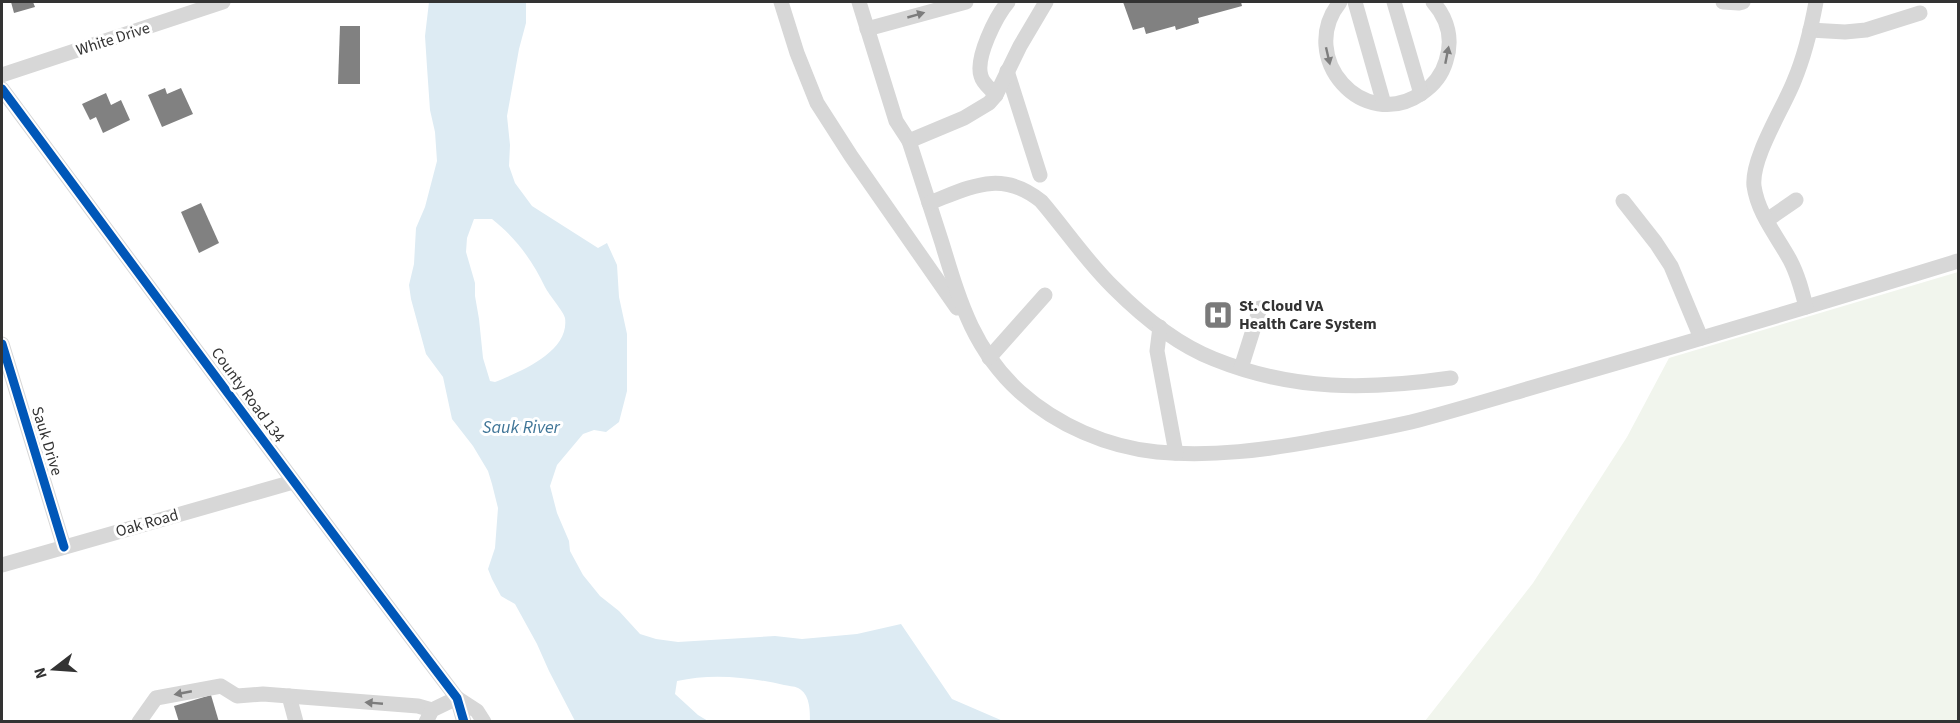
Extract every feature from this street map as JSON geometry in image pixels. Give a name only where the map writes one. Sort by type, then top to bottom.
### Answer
[{"type":"street","name":"White Drive","points":[[2,75],[223,2]]},
{"type":"street","points":[[781,2],[797,53],[817,103],[851,156],[971,328],[989,358],[1019,391],[1058,420],[1084,432],[1139,449],[1200,454],[1249,451],[1338,437],[1416,420],[1959,261]]},
{"type":"street","points":[[859,2],[896,122],[909,141],[959,298],[971,328]]},
{"type":"street","points":[[867,29],[966,2]]},
{"type":"street","points":[[996,95],[983,81],[979,68],[1000,12],[1008,2]]},
{"type":"street","points":[[909,141],[989,104],[1046,2]]},
{"type":"street","points":[[1340,2],[1328,24],[1325,45],[1329,65],[1340,82],[1355,96],[1374,104],[1394,104],[1414,99],[1431,87],[1443,70],[1449,51],[1448,30],[1441,11],[1433,2]]},
{"type":"street","points":[[1356,2],[1384,104]]},
{"type":"street","points":[[1394,2],[1421,94]]},
{"type":"street","points":[[1723,2],[1743,2]]},
{"type":"street","points":[[1806,307],[1791,261],[1759,205],[1754,185],[1755,169],[1773,124],[1794,82],[1816,2]]},
{"type":"street","points":[[1810,30],[1859,31],[1920,14]]},
{"type":"street","points":[[1007,71],[1040,175]]},
{"type":"street","name":"County Road 134","points":[[2,89],[293,482],[457,698],[477,711],[484,722]]},
{"type":"street","points":[[928,203],[965,189],[990,183],[1010,183],[1027,190],[1041,201],[1112,287],[1172,337],[1212,358],[1299,382],[1332,386],[1388,385],[1451,378]]},
{"type":"street","points":[[1767,220],[1796,200]]},
{"type":"street","points":[[1623,201],[1671,266],[1701,338]]},
{"type":"street","points":[[989,358],[1044,296]]},
{"type":"street","points":[[1242,368],[1260,308]]},
{"type":"street","points":[[1160,327],[1157,351],[1176,453]]},
{"type":"street","name":"Sauk Drive","points":[[2,344],[63,547]]},
{"type":"street","name":"Oak Road","points":[[2,565],[293,482]]},
{"type":"street","points":[[138,721],[156,699],[221,686],[237,696],[263,694],[418,706],[429,716],[457,698]]},
{"type":"street","points":[[289,696],[296,722]]},
{"type":"street","name":"County Road 134","points":[[457,698],[464,722]]},
{"type":"shaded area","points":[[1958,272],[1958,721],[1425,721],[1533,583],[1627,437],[1669,358]]},
{"type":"water","name":"Sauk River","points":[[429,2],[526,2],[526,23],[507,116],[510,145],[509,166],[515,183],[532,206],[598,248],[607,243],[617,265],[619,297],[627,334],[627,391],[619,422],[606,432],[594,430],[583,434],[557,465],[550,486],[557,513],[569,541],[570,551],[583,575],[600,596],[619,611],[640,634],[678,642],[775,636],[802,639],[857,634],[901,624],[952,699],[1003,721],[810,721],[807,698],[798,688],[758,680],[703,677],[677,681],[675,694],[708,721],[575,721],[515,604],[501,596],[488,569],[495,548],[498,508],[492,484],[488,471],[473,446],[452,419],[443,377],[426,354],[411,299],[409,285],[414,264],[416,228],[425,207],[437,161],[435,132],[430,110],[425,36]],"holes":[[[474,219],[492,219],[523,250],[565,318],[560,341],[551,351],[517,373],[495,382],[490,381],[483,358],[475,283],[466,252],[467,238]]]},
{"type":"building","points":[[11,2],[33,2],[35,7],[14,13]]},
{"type":"building","points":[[1123,2],[1241,2],[1242,6],[1198,18],[1199,23],[1176,30],[1175,26],[1146,34],[1144,27],[1133,30]]},
{"type":"building","points":[[340,26],[360,26],[360,84],[338,84]]},
{"type":"building","points":[[165,88],[167,94],[181,88],[193,114],[162,127],[148,95]]},
{"type":"building","points":[[106,93],[111,105],[121,100],[130,120],[103,133],[96,117],[90,120],[82,104]]},
{"type":"building","points":[[201,203],[219,243],[199,253],[181,212]]},
{"type":"building","points":[[211,695],[219,722],[179,722],[174,706]]},
{"type":"cycle path","points":[[2,89],[457,698],[464,722]]},
{"type":"cycle path","points":[[2,344],[64,547]]},
{"type":"place","name":"St. Cloud VA Health Care System","points":[[1218,315]]}]
